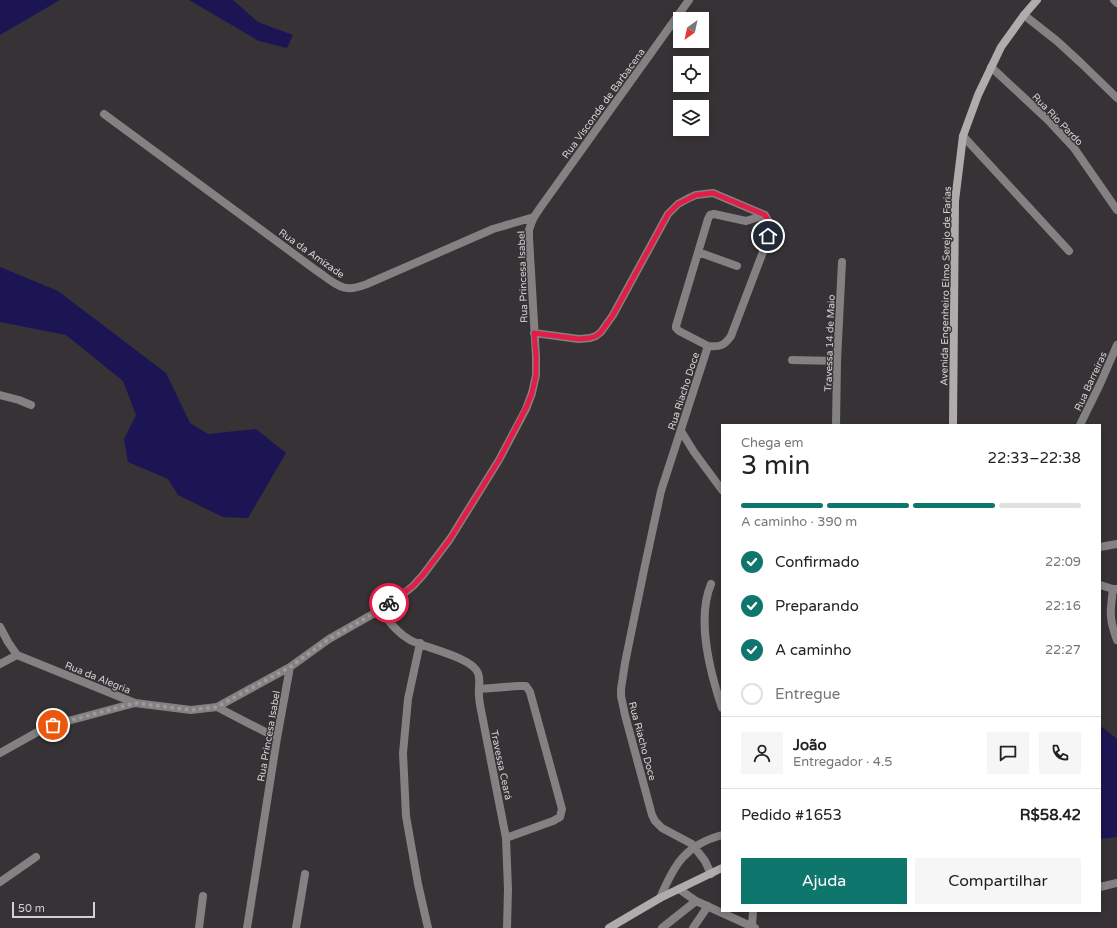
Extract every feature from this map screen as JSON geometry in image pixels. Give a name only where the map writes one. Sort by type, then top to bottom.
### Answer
[{"type":"main road","name":"Avenida Engenheiro Elmo Serejo de Farias","points":[[953,424],[955,201],[963,136],[978,95],[1001,47],[1037,0]]},
{"type":"main road","points":[[610,928],[660,898],[721,869]]},
{"type":"street","name":"Rua Visconde de Barbacena","points":[[534,217],[689,0]]},
{"type":"street","points":[[1114,0],[1117,3]]},
{"type":"street","points":[[1024,15],[1057,41],[1117,98]]},
{"type":"street","name":"Rua Rio Pardo","points":[[991,67],[1048,120],[1074,148],[1117,210]]},
{"type":"street","name":"Rua da Amizade","points":[[104,114],[317,271],[335,284],[346,289],[356,288],[367,284],[493,229],[534,217]]},
{"type":"street","points":[[963,136],[1069,251]]},
{"type":"street","points":[[534,333],[579,339],[590,338],[601,332],[613,315],[668,214],[678,204],[696,195],[713,193],[765,215]]},
{"type":"street","points":[[708,346],[679,331],[676,326],[710,215],[714,214],[746,220],[765,215]]},
{"type":"street","name":"Rua Riacho Doce","points":[[711,874],[705,861],[695,846],[662,828],[655,821],[652,815],[621,696],[625,663],[661,491],[708,346],[721,346],[727,342],[735,327],[770,229],[769,221],[765,215]]},
{"type":"street","name":"Rua Princesa Isabel","points":[[247,928],[277,738],[290,667],[329,639],[380,610],[408,590],[423,575],[450,539],[499,460],[526,408],[532,393],[536,375],[529,238],[529,230],[534,217]]},
{"type":"street","points":[[698,252],[737,266]]},
{"type":"street","name":"Travessa 14 de Maio","points":[[836,424],[837,361],[842,262]]},
{"type":"street","name":"Rua Barreiras","points":[[1080,424],[1117,345]]},
{"type":"street","points":[[792,360],[837,361]]},
{"type":"street","points":[[0,395],[31,405]]},
{"type":"street","points":[[681,431],[694,452],[721,489]]},
{"type":"street","points":[[1101,547],[1117,544]]},
{"type":"street","points":[[711,584],[705,606],[706,637],[713,679],[721,705]]},
{"type":"street","points":[[1101,585],[1115,589],[1110,611],[1110,620],[1117,640]]},
{"type":"street","name":"Travessa Ceará","points":[[380,610],[394,628],[403,636],[411,641],[452,655],[475,668],[478,674],[478,694],[506,838],[508,889],[507,928]]},
{"type":"street","points":[[0,627],[17,655],[0,664]]},
{"type":"street","points":[[420,643],[408,698],[403,753],[406,816],[418,884],[428,928]]},
{"type":"street","name":"Rua da Alegria","points":[[17,655],[135,703],[191,710],[217,707],[290,667]]},
{"type":"street","points":[[479,689],[526,686],[530,692],[562,809],[560,817],[553,821],[506,838]]},
{"type":"street","points":[[0,753],[53,725],[135,703]]},
{"type":"street","points":[[217,707],[277,738]]},
{"type":"street","points":[[660,898],[670,875],[685,855],[695,846],[721,835]]},
{"type":"street","points":[[0,882],[36,857]]},
{"type":"street","points":[[296,928],[305,874]]},
{"type":"street","points":[[1101,887],[1117,883]]},
{"type":"street","points":[[679,889],[696,901],[753,927],[753,912]]},
{"type":"street","points":[[199,928],[203,896]]},
{"type":"street","points":[[662,928],[696,901]]},
{"type":"street","points":[[693,928],[708,906]]},
{"type":"shaded area","points":[[0,0],[60,0],[0,35]]},
{"type":"shaded area","points":[[189,0],[233,0],[258,22],[293,35],[287,48],[259,41]]},
{"type":"shaded area","points":[[0,267],[58,291],[166,373],[190,423],[208,434],[256,429],[286,453],[248,518],[223,517],[178,495],[168,479],[128,462],[124,439],[136,415],[123,381],[66,335],[0,322]]},
{"type":"shaded area","points":[[1101,728],[1117,739],[1117,837],[1101,839]]},
{"type":"way so far","points":[[53,725],[135,703],[191,710],[217,707],[290,667],[329,639],[380,610],[389,603]]},
{"type":"route","points":[[389,603],[413,586],[423,575],[450,539],[499,460],[526,408],[532,393],[536,375],[534,333],[579,339],[590,338],[601,332],[613,315],[668,214],[678,204],[696,195],[713,193],[765,215],[769,221],[770,229],[768,236]]}]
